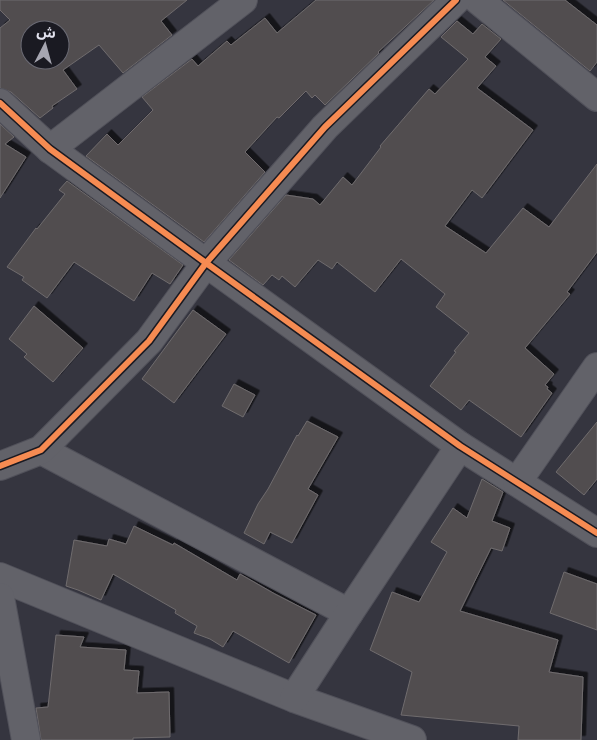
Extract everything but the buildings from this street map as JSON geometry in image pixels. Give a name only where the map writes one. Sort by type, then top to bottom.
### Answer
[{"type":"street","points":[[50,149],[243,0]]},
{"type":"street","points":[[0,466],[41,450],[149,341],[206,263],[325,128],[456,0]]},
{"type":"street","points":[[478,0],[597,96]]},
{"type":"street","points":[[0,103],[50,149],[460,446],[597,533]]},
{"type":"street","points":[[517,482],[597,367]]},
{"type":"street","points":[[294,698],[460,446]]},
{"type":"street","points":[[41,450],[349,613]]},
{"type":"street","points":[[0,577],[294,698],[412,740]]},
{"type":"street","points":[[0,597],[26,740]]},
{"type":"cycle path","points":[[0,466],[41,450],[149,341],[206,263],[325,127],[456,0]]},
{"type":"cycle path","points":[[0,103],[50,149],[460,446],[597,533]]}]
